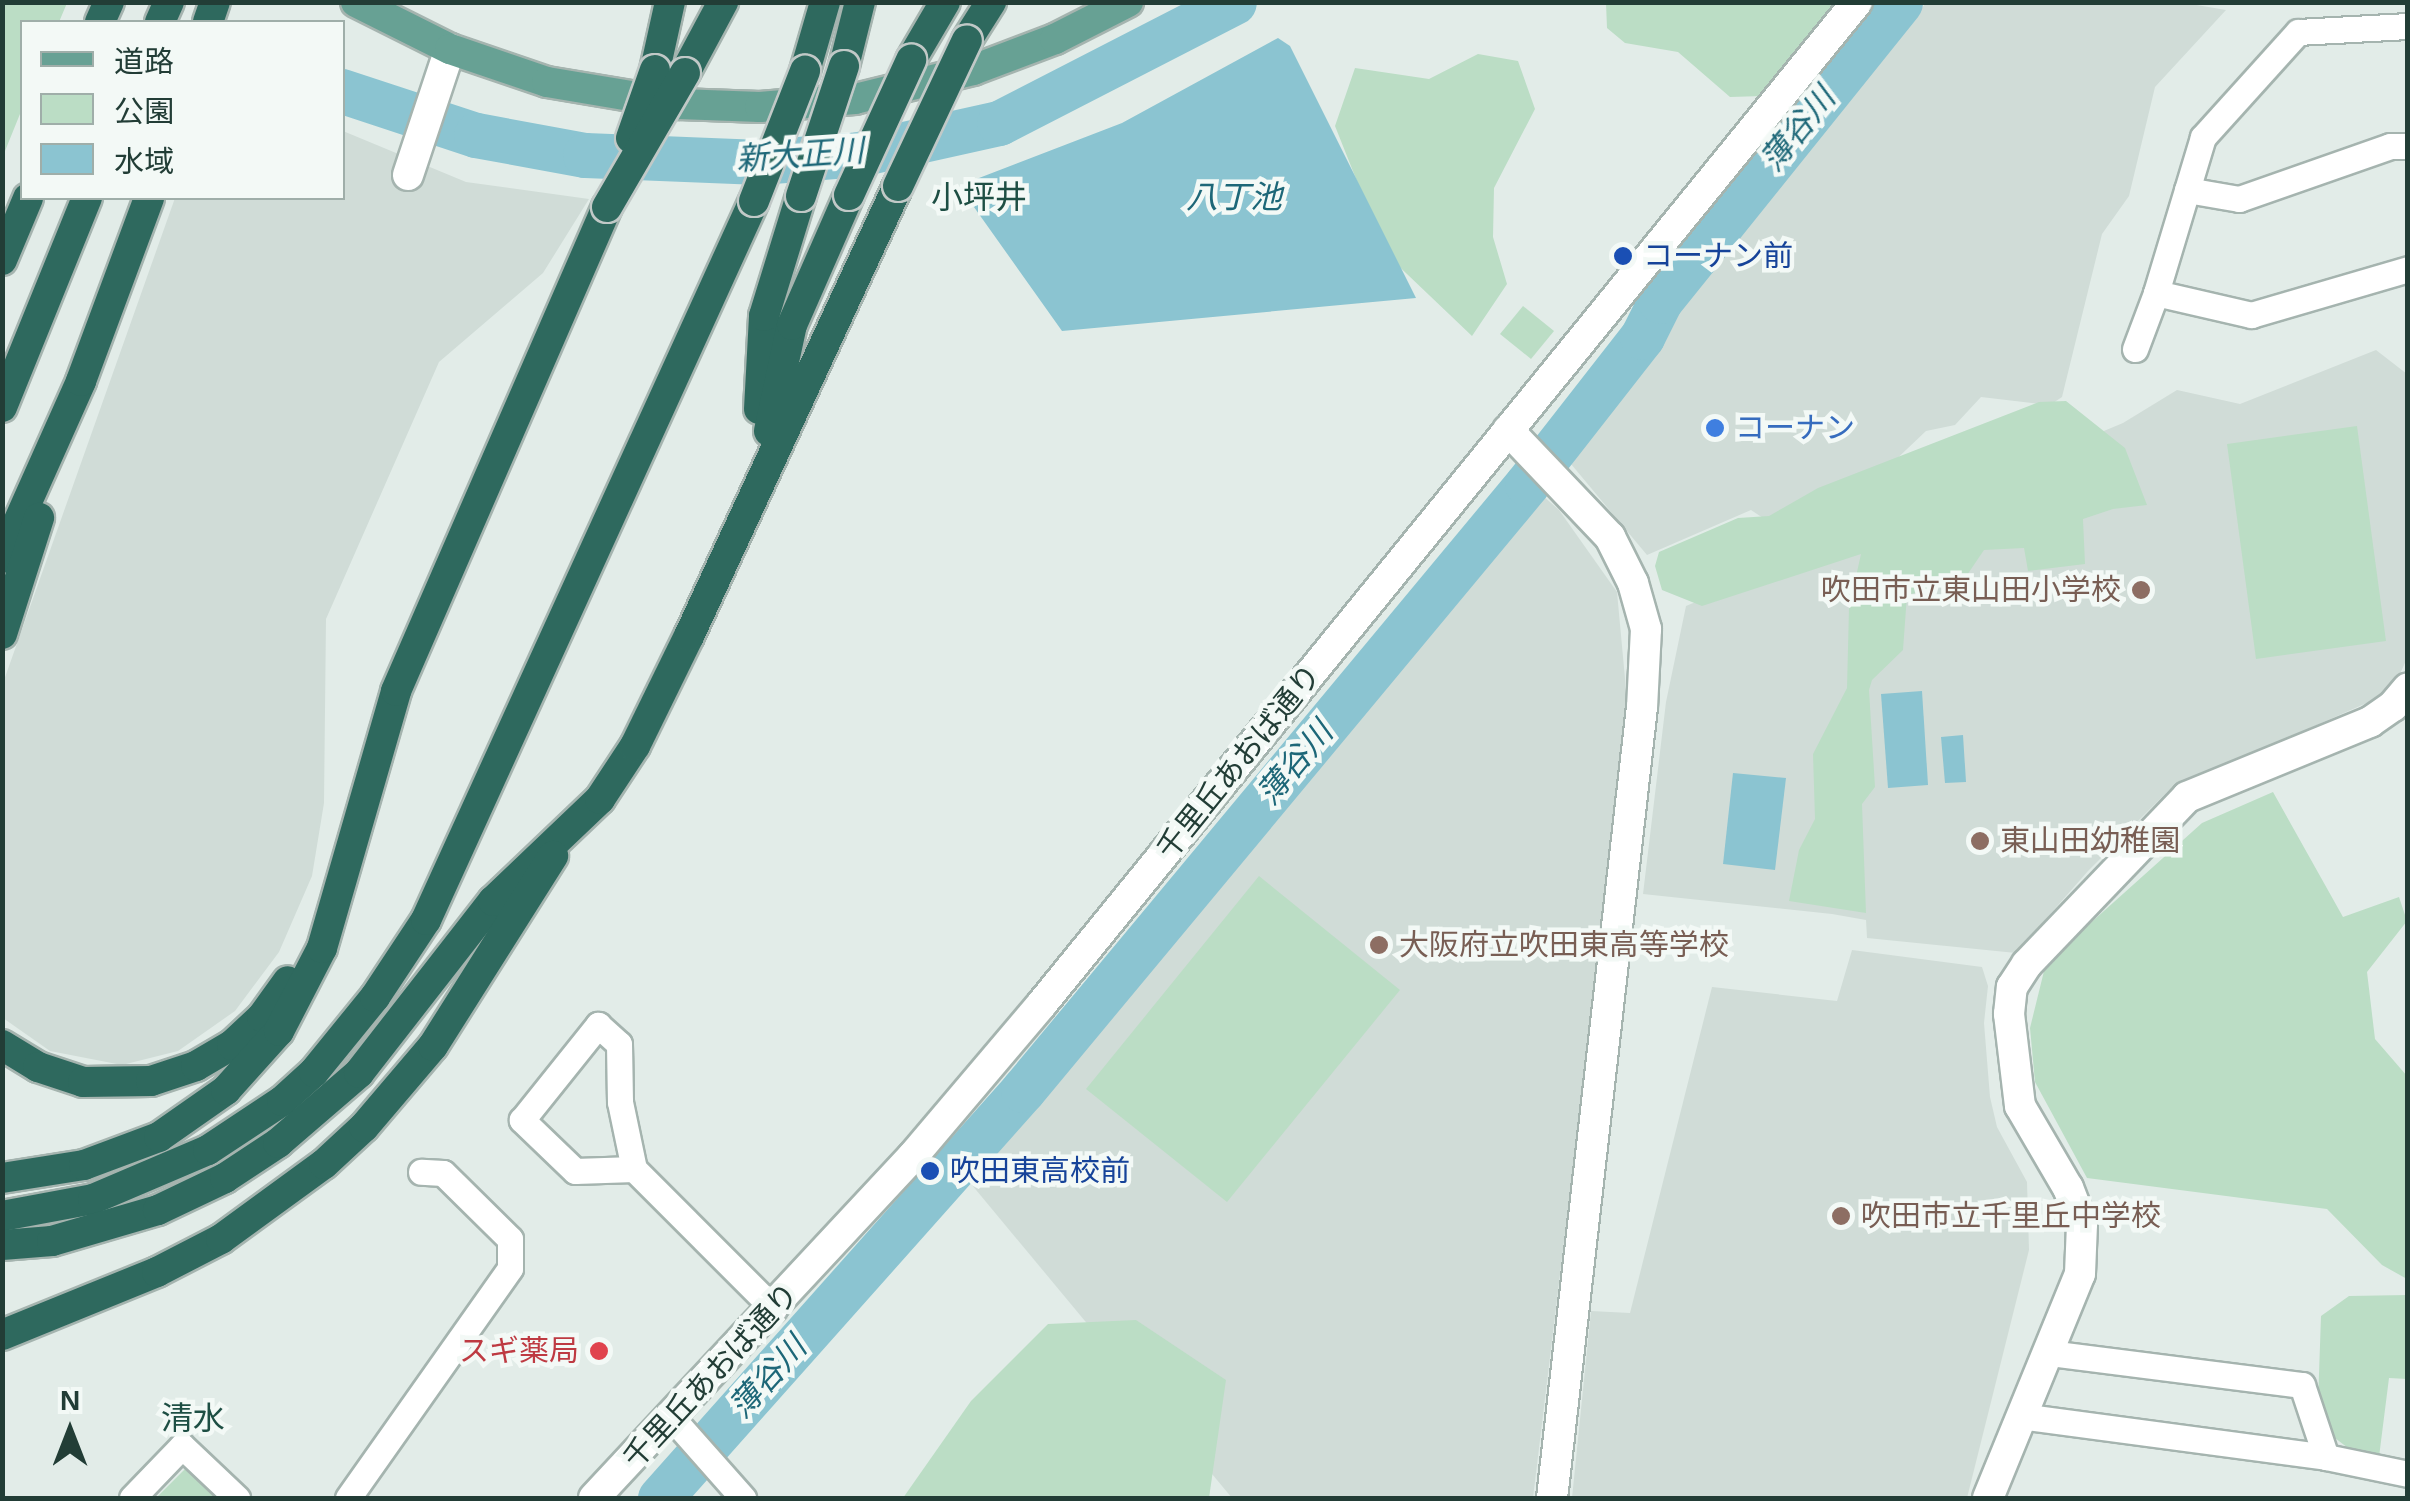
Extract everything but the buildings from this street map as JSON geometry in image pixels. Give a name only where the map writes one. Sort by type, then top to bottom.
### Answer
[{"type":"highway","points":[[670,2],[670,72]]},
{"type":"highway","points":[[2,1178],[55,1172],[136,1148],[184,1122],[245,1073],[278,1031],[322,948],[396,691],[588,249],[670,72],[722,2]]},
{"type":"highway","points":[[2,1216],[92,1199],[208,1150],[293,1091],[365,1011],[426,920],[754,202],[805,71],[825,2]]},
{"type":"highway","points":[[752,497],[764,316],[844,66],[860,2]]},
{"type":"highway","points":[[752,497],[792,325],[911,60],[944,2]]},
{"type":"highway","points":[[2,1245],[52,1241],[158,1210],[225,1178],[278,1143],[372,1059],[493,901],[600,799],[635,746],[967,40],[991,2]]},
{"type":"highway","points":[[2,260],[27,200]]},
{"type":"highway","points":[[2,407],[87,200]]},
{"type":"highway","points":[[2,634],[81,381],[149,200]]},
{"type":"highway","points":[[2,558],[81,381]]},
{"type":"highway","points":[[2,1045],[38,1068],[106,1085],[173,1074],[232,1045],[262,1017],[288,980],[358,820]]},
{"type":"highway","points":[[2,1335],[157,1272],[221,1239],[324,1164],[364,1128],[433,1046],[570,828]]},
{"type":"main road","points":[[356,2],[450,49],[547,82],[679,104],[760,108],[855,99],[973,70],[1054,39],[1128,2]]},
{"type":"street","name":"千里丘あおば通り","points":[[594,1498],[673,1418],[913,1156],[1519,440],[1857,2]]},
{"type":"street","points":[[2135,349],[2203,137],[2298,32],[2408,26]]},
{"type":"street","points":[[413,161],[450,49]]},
{"type":"street","points":[[2188,190],[2239,200],[2390,146],[2408,146]]},
{"type":"street","points":[[2156,293],[2251,315],[2408,269]]},
{"type":"street","points":[[1519,440],[1610,536],[1633,582],[1646,628],[1642,706],[1552,1498]]},
{"type":"street","points":[[1988,1498],[2080,1274],[2082,1224],[2068,1188],[2020,1106],[2009,1014],[2012,987],[2027,964],[2187,797],[2370,722],[2393,706],[2408,688]]},
{"type":"street","points":[[634,1168],[574,1171],[522,1120],[598,1025],[618,1044],[620,1102],[634,1168],[774,1308]]},
{"type":"street","points":[[348,1498],[510,1268],[510,1239],[443,1172],[421,1172]]},
{"type":"street","points":[[2048,1353],[2302,1385],[2326,1457]]},
{"type":"street","points":[[2020,1416],[2326,1457],[2408,1474]]},
{"type":"street","points":[[673,1418],[743,1498]]},
{"type":"street","points":[[132,1498],[182,1446],[237,1498]]},
{"type":"shaded area","points":[[2179,2],[2226,10],[2155,87],[2129,196],[2102,234],[2062,397],[2050,405],[1981,397],[1955,425],[1926,431],[1868,486],[1778,528],[1751,510],[1647,555],[1561,452],[1746,216],[1926,3]]},
{"type":"shaded area","points":[[345,132],[466,182],[589,199],[543,273],[439,362],[326,619],[324,803],[312,876],[279,952],[235,1011],[178,1051],[122,1065],[50,1051],[3,1018],[3,683],[174,200],[345,200]]},
{"type":"shaded area","name":"吹田市立東山田小学校","points":[[2376,350],[2407,374],[2408,656],[2400,674],[2378,698],[2169,790],[2088,871],[2016,953],[1867,938],[1866,920],[1832,914],[1643,894],[1666,702],[1686,606],[2123,423],[2177,390],[2240,404]]},
{"type":"shaded area","name":"大阪府立吹田東高等学校","points":[[1534,488],[1559,510],[1617,592],[1628,711],[1533,1498],[1232,1498],[967,1179]]},
{"type":"shaded area","name":"吹田市立千里丘中学校","points":[[1852,950],[1982,967],[1988,986],[1984,1023],[1990,1097],[1997,1127],[2027,1182],[2029,1250],[1967,1498],[1572,1498],[1591,1311],[1630,1313],[1712,987],[1837,1001]]},
{"type":"green space","points":[[2,3],[67,3],[60,20],[20,20],[20,114],[3,156]]},
{"type":"green space","points":[[1606,3],[1834,3],[1763,96],[1730,97],[1678,52],[1625,43],[1607,28]]},
{"type":"green space","points":[[1478,54],[1518,61],[1535,109],[1494,188],[1493,237],[1507,284],[1472,336],[1386,254],[1335,126],[1355,68],[1429,79]]},
{"type":"green space","points":[[1523,306],[1554,331],[1531,359],[1500,334]]},
{"type":"green space","points":[[2066,401],[2125,448],[2147,505],[2113,509],[2083,519],[2085,564],[2028,571],[2024,548],[1984,550],[1963,581],[1907,595],[1903,650],[1872,680],[1869,690],[1875,787],[1862,804],[1866,913],[1789,901],[1799,850],[1815,819],[1813,754],[1847,688],[1849,608],[1861,554],[1702,606],[1662,590],[1655,566],[1659,552],[1738,518],[1769,516],[1818,488],[2039,402]]},
{"type":"green space","points":[[2357,426],[2386,641],[2256,659],[2227,444]]},
{"type":"green space","points":[[2273,792],[2343,917],[2399,897],[2407,921],[2367,972],[2375,1039],[2407,1076],[2407,1279],[2382,1265],[2327,1209],[2087,1178],[2035,1082],[2030,1028],[2046,963],[2202,823]]},
{"type":"green space","points":[[1259,876],[1400,990],[1227,1202],[1086,1089]]},
{"type":"green space","points":[[2407,1295],[2407,1379],[2389,1378],[2379,1457],[2352,1451],[2331,1435],[2318,1403],[2321,1316],[2349,1296]]},
{"type":"green space","points":[[1136,1320],[1226,1380],[1209,1498],[903,1498],[971,1401],[1048,1324]]},
{"type":"green space","points":[[185,1469],[216,1498],[156,1498]]},
{"type":"water","name":"八丁池","points":[[1278,38],[1290,46],[1416,298],[1062,331],[964,193],[966,183],[1122,123]]},
{"type":"water","points":[[1922,691],[1928,785],[1888,788],[1881,694]]},
{"type":"water","points":[[1963,735],[1966,782],[1945,783],[1941,737]]},
{"type":"water","points":[[1733,773],[1786,778],[1775,870],[1723,864]]},
{"type":"waterway","name":"新大正川","points":[[345,92],[476,135],[585,155],[760,162],[859,154],[999,123],[1234,2]]},
{"type":"waterway","name":"薄谷川","points":[[660,1498],[1023,1090],[1527,484],[1642,337],[1660,301],[1900,2]]},
{"type":"place","name":"コーナン前","points":[[1623,256]]},
{"type":"place","name":"コーナン","points":[[1715,428]]},
{"type":"place","name":"吹田市立東山田小学校","points":[[2141,590]]},
{"type":"place","name":"東山田幼稚園","points":[[1980,841]]},
{"type":"place","name":"大阪府立吹田東高等学校","points":[[1379,945]]},
{"type":"place","name":"吹田東高校前","points":[[930,1171]]},
{"type":"place","name":"吹田市立千里丘中学校","points":[[1841,1216]]},
{"type":"place","name":"スギ薬局","points":[[599,1351]]},
{"type":"district","name":"小坪井","points":[[979,197]]},
{"type":"district","name":"清水","points":[[193,1418]]}]
